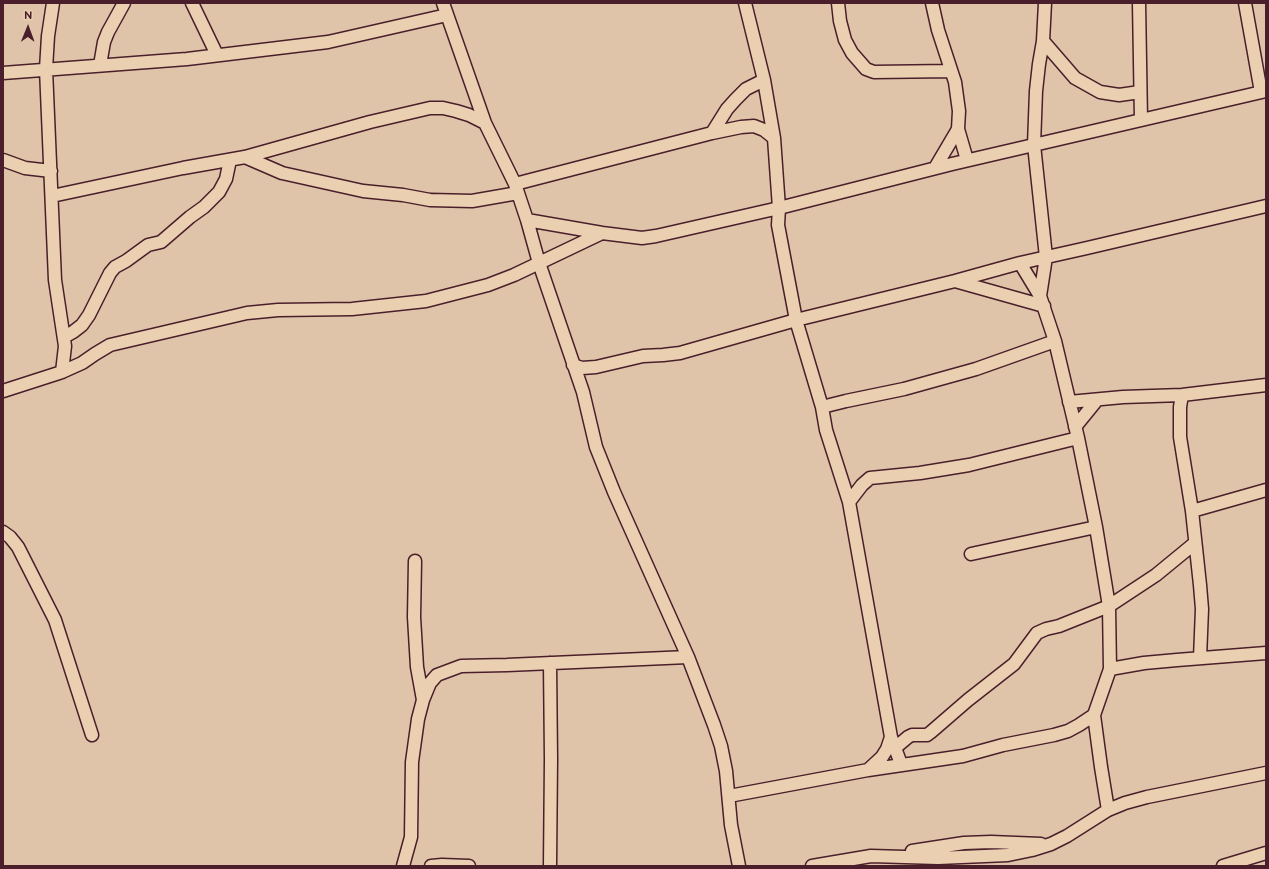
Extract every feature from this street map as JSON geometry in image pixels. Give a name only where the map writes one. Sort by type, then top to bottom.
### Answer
[{"type":"street","points":[[53,3],[48,36],[46,69],[55,280],[64,337],[65,356],[62,372]]},
{"type":"street","points":[[100,65],[104,42],[124,3]]},
{"type":"street","points":[[192,3],[216,55]]},
{"type":"street","points":[[443,3],[486,123],[516,188],[539,263],[583,392],[596,447],[614,492],[688,657],[721,746],[726,771],[731,825],[739,866]]},
{"type":"street","points":[[745,3],[764,80],[774,138],[779,208],[778,231],[796,320],[822,407],[828,436],[849,502],[893,743],[901,764]]},
{"type":"street","points":[[838,3],[840,21],[845,40],[852,53],[866,69],[874,72],[951,71]]},
{"type":"street","points":[[932,3],[938,30],[955,82],[959,111],[958,128],[968,160]]},
{"type":"street","points":[[1042,301],[1046,257],[1034,144],[1038,64],[1043,41],[1045,3]]},
{"type":"street","points":[[1139,3],[1141,120]]},
{"type":"street","points":[[527,220],[602,233],[642,238],[656,236],[779,208],[1034,144],[1264,92],[1249,4]]},
{"type":"street","points":[[3,73],[187,59],[328,42],[447,15]]},
{"type":"street","points":[[1043,41],[1075,78],[1100,92],[1119,95],[1140,92]]},
{"type":"street","points":[[712,133],[727,109],[736,99],[746,89],[764,80]]},
{"type":"street","points":[[52,196],[182,168],[245,157],[370,122],[430,108],[443,108],[456,111],[486,123]]},
{"type":"street","points":[[245,157],[282,173],[363,191],[403,194],[430,200],[472,201],[712,133],[754,126],[764,130],[774,138]]},
{"type":"street","points":[[935,168],[958,128]]},
{"type":"street","points":[[3,160],[25,168],[51,171]]},
{"type":"street","points":[[64,337],[73,332],[89,315],[110,273],[115,267],[148,245],[161,242],[190,216],[204,207],[219,192],[226,179],[230,160]]},
{"type":"street","points":[[573,365],[582,368],[596,367],[643,356],[680,352],[796,320],[955,281],[1020,263],[1266,206]]},
{"type":"street","points":[[3,391],[62,372],[82,363],[110,345],[239,315],[278,310],[352,309],[426,301],[514,275],[602,233]]},
{"type":"street","points":[[1020,263],[1042,301],[1055,341],[1096,528],[1109,606],[1110,669],[1094,715],[1108,810]]},
{"type":"street","points":[[955,281],[1042,301]]},
{"type":"street","points":[[822,407],[904,389],[976,368],[1055,341]]},
{"type":"street","points":[[1069,402],[1123,397],[1182,395],[1266,385]]},
{"type":"street","points":[[1182,395],[1180,407],[1180,437],[1192,511],[1202,609],[1200,658]]},
{"type":"street","points":[[849,502],[862,485],[870,478],[920,473],[969,465],[1076,432],[1097,400]]},
{"type":"street","points":[[1192,511],[1266,490]]},
{"type":"street","points":[[971,554],[1096,528]]},
{"type":"street","points":[[3,532],[10,537],[18,547],[55,620],[92,735]]},
{"type":"street","points":[[868,770],[882,757],[893,743],[912,735],[927,735],[931,732],[968,700],[1014,664],[1037,633],[1109,606],[1156,576],[1195,543]]},
{"type":"street","points":[[415,561],[414,617],[417,667],[423,700]]},
{"type":"street","points":[[1110,669],[1144,663],[1266,654]]},
{"type":"street","points":[[403,866],[411,837],[412,762],[416,732],[423,700],[430,683],[437,675],[461,666],[688,657]]},
{"type":"street","points":[[550,663],[550,866]]},
{"type":"street","points":[[729,796],[901,764],[963,756],[1003,745],[1068,731],[1094,715]]},
{"type":"street","points":[[812,866],[871,856],[946,858],[1008,855],[1051,844],[1067,836],[1108,810],[1125,803],[1147,797],[1266,773]]},
{"type":"street","points":[[1223,866],[1266,853]]},
{"type":"street","points":[[431,866],[469,866]]}]
